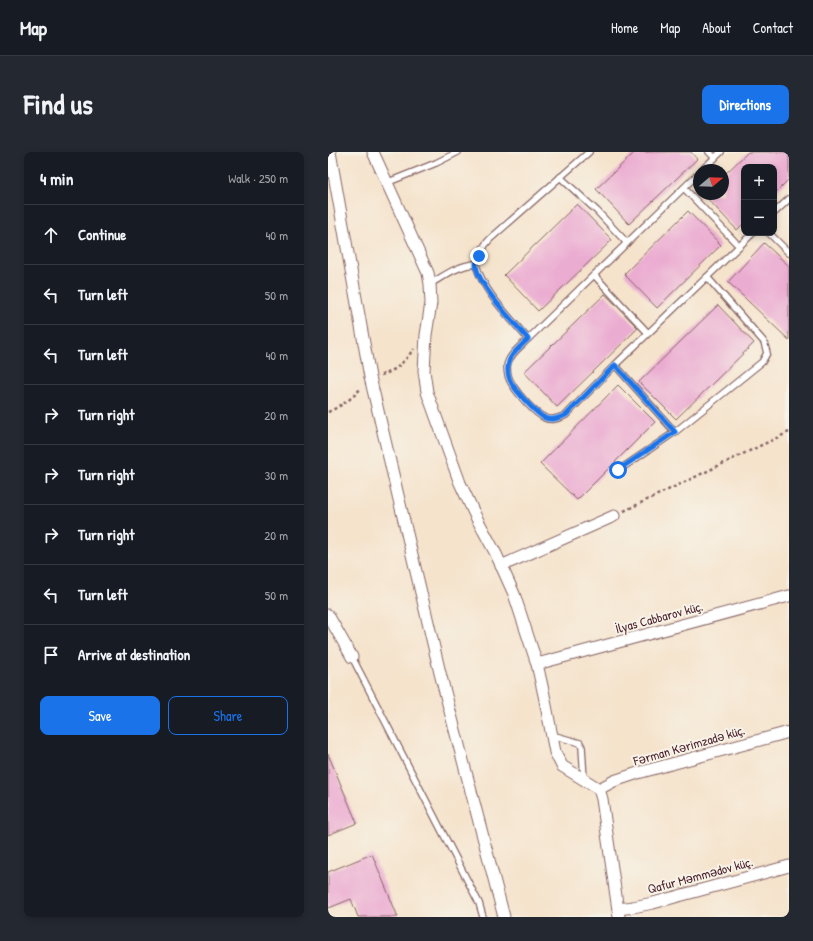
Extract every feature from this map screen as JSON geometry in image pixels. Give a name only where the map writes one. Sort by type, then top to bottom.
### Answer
[{"type":"street","points":[[330,152],[370,377],[440,672],[504,917]]},
{"type":"street","points":[[373,152],[428,273],[431,303],[426,335],[424,371],[427,392],[460,483],[496,554],[514,594],[537,664],[555,752],[562,766],[598,789],[602,798],[619,913]]},
{"type":"street","points":[[501,566],[614,516]]},
{"type":"street","name":"İlyas Cabbarov küç.","points":[[537,664],[789,596]]},
{"type":"street","points":[[328,615],[352,657]]},
{"type":"street","name":"Fərman Kərimzadə küç.","points":[[598,789],[614,781],[632,775],[789,732]]},
{"type":"street","name":"Qafur Məmmədov küç.","points":[[619,913],[633,907],[653,903],[789,866]]},
{"type":"lane","points":[[386,183],[458,152]]},
{"type":"lane","points":[[528,339],[484,286],[476,264],[490,239],[589,152]]},
{"type":"lane","points":[[709,152],[715,158]]},
{"type":"lane","points":[[708,164],[721,152]]},
{"type":"lane","points":[[560,177],[597,211],[627,243]]},
{"type":"lane","points":[[693,179],[511,357],[508,366],[508,374],[511,384],[536,412],[546,418],[556,419],[566,415],[615,365],[750,236]]},
{"type":"lane","points":[[684,188],[739,246]]},
{"type":"lane","points":[[777,210],[789,199]]},
{"type":"lane","points":[[772,236],[789,253]]},
{"type":"lane","points":[[430,284],[460,267],[476,264]]},
{"type":"lane","points":[[594,275],[648,333]]},
{"type":"lane","points":[[618,470],[675,432],[762,362],[767,353],[764,342],[707,277]]},
{"type":"lane","points":[[615,365],[675,432]]},
{"type":"lane","points":[[352,657],[479,903],[483,917]]},
{"type":"lane","points":[[552,734],[580,743],[582,747],[584,779]]},
{"type":"path","points":[[614,516],[789,432]]},
{"type":"building","points":[[635,152],[691,152],[697,159],[629,224],[596,189]]},
{"type":"building","points":[[748,152],[789,152],[789,179],[777,191],[777,164],[741,164],[741,226],[737,230],[709,200],[729,200],[729,170]]},
{"type":"building","points":[[577,204],[612,240],[538,311],[504,275]]},
{"type":"building","points":[[688,211],[721,245],[657,308],[624,274]]},
{"type":"building","points":[[764,243],[789,266],[789,340],[728,282]]},
{"type":"building","points":[[605,294],[638,328],[557,407],[524,372]]},
{"type":"building","points":[[718,305],[754,343],[676,419],[639,382]]},
{"type":"building","points":[[618,385],[655,422],[577,500],[540,464]]},
{"type":"building","points":[[328,754],[357,823],[328,835]]},
{"type":"building","points":[[372,854],[398,917],[358,917],[351,899],[329,908],[328,872]]},
{"type":"route","points":[[479,256],[476,264],[484,286],[528,339],[511,357],[508,366],[508,374],[511,384],[536,412],[546,418],[556,419],[566,415],[615,365],[675,432],[618,470]]}]
